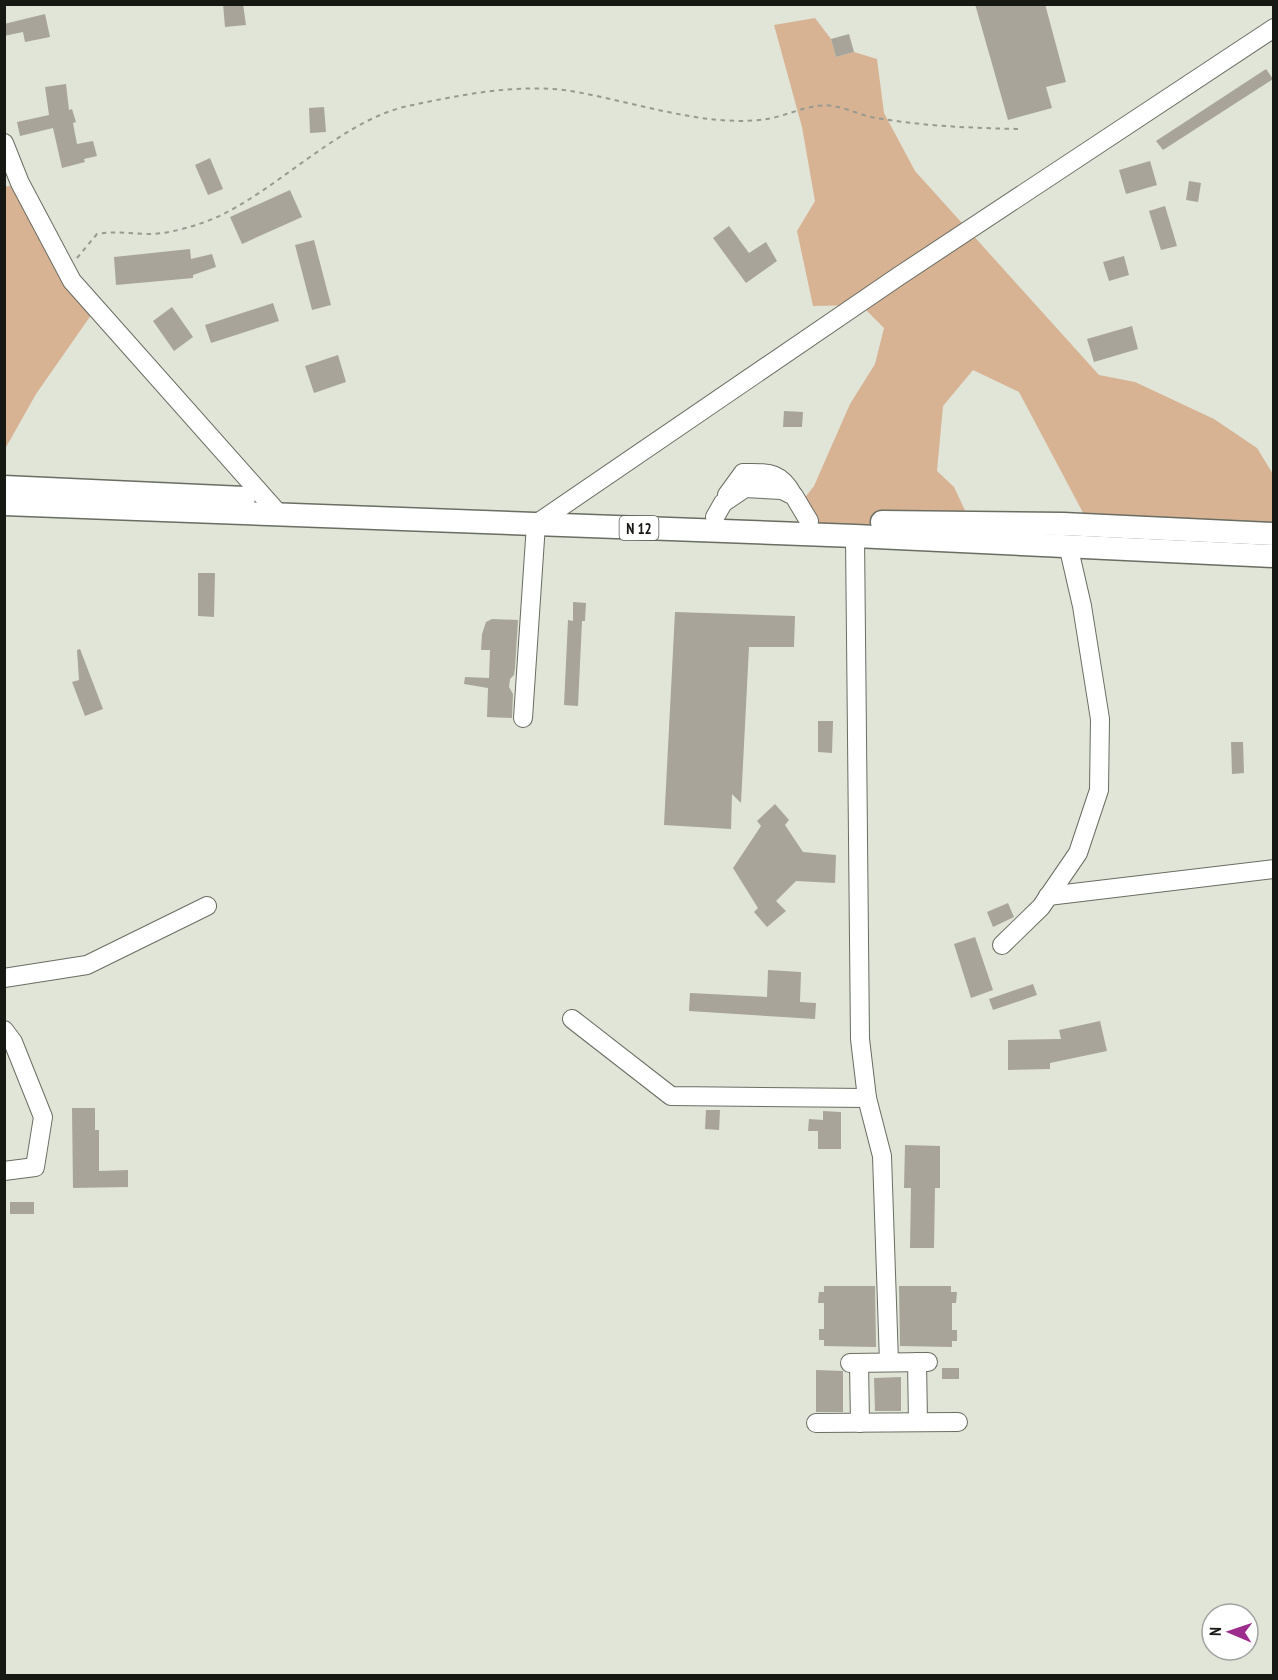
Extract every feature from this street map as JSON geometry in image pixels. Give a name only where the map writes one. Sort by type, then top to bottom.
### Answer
[{"type":"main road","name":"N 12","points":[[4,488],[273,506],[1274,556]]},
{"type":"main road","name":"N 12","points":[[4,504],[273,506]]},
{"type":"main road","name":"N 12","points":[[544,518],[719,510],[809,521],[1063,524],[1274,534]]},
{"type":"street","points":[[523,718],[544,518],[899,276],[1274,28]]},
{"type":"street","points":[[4,143],[20,183],[72,281],[273,506]]},
{"type":"street","points":[[719,510],[745,488],[782,490],[794,496],[809,521]]},
{"type":"street","points":[[855,536],[860,1039],[867,1098],[882,1156],[889,1362]]},
{"type":"street","points":[[1002,945],[1041,907],[1078,853],[1099,790],[1100,719],[1082,606],[1068,545]]},
{"type":"street","points":[[1048,896],[1274,869]]},
{"type":"street","points":[[4,978],[87,965],[207,906]]},
{"type":"street","points":[[572,1019],[671,1096],[867,1098]]},
{"type":"street","points":[[4,1030],[13,1042],[43,1117],[34,1167],[4,1171]]},
{"type":"street","points":[[860,1422],[855,1363],[922,1362],[918,1422]]},
{"type":"street","points":[[816,1423],[958,1422]]},
{"type":"path","points":[[72,281],[77,258],[97,234],[119,230],[147,234],[185,227],[214,218],[263,192],[335,141],[376,118],[404,107],[454,97],[519,88],[570,91],[618,103],[711,119],[766,119],[832,105],[870,116],[914,124],[1020,129]]},
{"type":"shaded area","points":[[815,18],[831,39],[836,57],[854,52],[877,59],[884,113],[915,171],[1099,375],[1135,382],[1214,419],[1257,448],[1273,474],[1273,549],[1098,541],[1019,392],[973,370],[943,406],[937,471],[954,487],[977,536],[812,529],[799,505],[814,486],[850,404],[875,364],[884,328],[861,305],[813,306],[797,231],[815,201],[802,127],[774,25]]},
{"type":"shaded area","points":[[20,183],[96,308],[36,394],[5,449],[5,187]]},
{"type":"building","points":[[223,4],[243,4],[246,25],[225,27]]},
{"type":"building","points":[[975,4],[1045,4],[1066,82],[1046,87],[1052,108],[1008,120]]},
{"type":"building","points":[[45,14],[50,37],[25,42],[23,32],[4,36],[4,24]]},
{"type":"building","points":[[849,34],[854,52],[836,57],[831,39]]},
{"type":"building","points":[[1266,69],[1273,79],[1163,150],[1156,141]]},
{"type":"building","points":[[66,84],[69,110],[72,109],[76,122],[73,123],[77,144],[93,141],[97,156],[62,168],[53,128],[20,136],[17,122],[49,115],[45,87]]},
{"type":"building","points":[[324,107],[326,132],[310,133],[309,108]]},
{"type":"building","points":[[210,158],[223,189],[208,195],[195,165]]},
{"type":"building","points":[[1150,161],[1157,185],[1126,194],[1119,170]]},
{"type":"building","points":[[1189,181],[1201,183],[1198,202],[1186,200]]},
{"type":"building","points":[[290,190],[302,217],[242,244],[230,217]]},
{"type":"building","points":[[1165,206],[1177,246],[1161,250],[1149,211]]},
{"type":"building","points":[[729,226],[749,253],[766,242],[777,261],[746,283],[713,238]]},
{"type":"building","points":[[314,240],[331,305],[312,310],[295,245]]},
{"type":"building","points":[[190,249],[191,259],[212,254],[216,267],[193,275],[193,278],[116,285],[114,257]]},
{"type":"building","points":[[1124,256],[1129,275],[1109,281],[1103,262]]},
{"type":"building","points":[[273,303],[279,321],[211,343],[205,325]]},
{"type":"building","points":[[172,307],[193,337],[174,351],[153,321]]},
{"type":"building","points":[[1132,326],[1138,349],[1094,362],[1087,339]]},
{"type":"building","points":[[338,355],[346,382],[314,393],[305,366]]},
{"type":"building","points":[[784,411],[803,412],[802,427],[783,427]]},
{"type":"building","points":[[198,573],[215,573],[214,617],[198,616]]},
{"type":"building","points":[[573,602],[586,603],[585,621],[582,621],[578,706],[564,705],[568,620],[573,621]]},
{"type":"building","points":[[675,612],[795,616],[794,647],[749,647],[741,803],[732,794],[731,829],[664,825]]},
{"type":"building","points":[[492,619],[518,620],[515,668],[509,687],[513,694],[512,718],[487,717],[488,688],[464,684],[465,677],[489,678],[490,650],[481,650],[482,634],[486,622]]},
{"type":"building","points":[[80,649],[103,709],[85,716],[72,682],[79,680],[77,650]]},
{"type":"building","points":[[818,721],[833,721],[832,753],[818,752]]},
{"type":"building","points":[[1231,742],[1243,742],[1244,773],[1232,774]]},
{"type":"building","points":[[775,804],[789,820],[785,825],[803,852],[836,855],[835,883],[796,881],[776,901],[786,911],[767,927],[754,912],[758,908],[733,868],[761,826],[757,821]]},
{"type":"building","points":[[1008,903],[1014,917],[993,927],[987,912]]},
{"type":"building","points":[[975,937],[993,990],[971,998],[954,944]]},
{"type":"building","points":[[768,970],[801,972],[800,1002],[816,1003],[815,1019],[689,1011],[690,993],[767,997]]},
{"type":"building","points":[[1033,984],[1037,995],[993,1010],[989,999]]},
{"type":"building","points":[[1100,1021],[1107,1051],[1050,1063],[1050,1069],[1008,1070],[1008,1040],[1061,1039],[1059,1030]]},
{"type":"building","points":[[72,1108],[95,1108],[95,1130],[99,1130],[99,1171],[128,1170],[128,1187],[73,1188]]},
{"type":"building","points":[[706,1110],[720,1110],[719,1130],[705,1129]]},
{"type":"building","points":[[823,1111],[841,1112],[841,1149],[818,1149],[818,1131],[808,1131],[809,1119],[823,1120]]},
{"type":"building","points":[[905,1145],[940,1146],[940,1188],[935,1188],[934,1248],[910,1248],[911,1188],[904,1188]]},
{"type":"building","points":[[10,1202],[34,1202],[34,1214],[10,1214]]},
{"type":"building","points":[[824,1286],[875,1286],[876,1347],[824,1346],[824,1340],[819,1340],[819,1329],[824,1329],[824,1303],[818,1303],[819,1292],[824,1292]]},
{"type":"building","points":[[899,1286],[951,1286],[951,1292],[957,1292],[956,1303],[952,1303],[952,1330],[957,1330],[957,1341],[952,1341],[952,1347],[900,1346]]},
{"type":"building","points":[[942,1368],[959,1368],[959,1379],[942,1379]]},
{"type":"building","points":[[816,1370],[843,1371],[843,1412],[816,1412]]},
{"type":"building","points":[[901,1377],[901,1411],[875,1411],[874,1378]]}]
